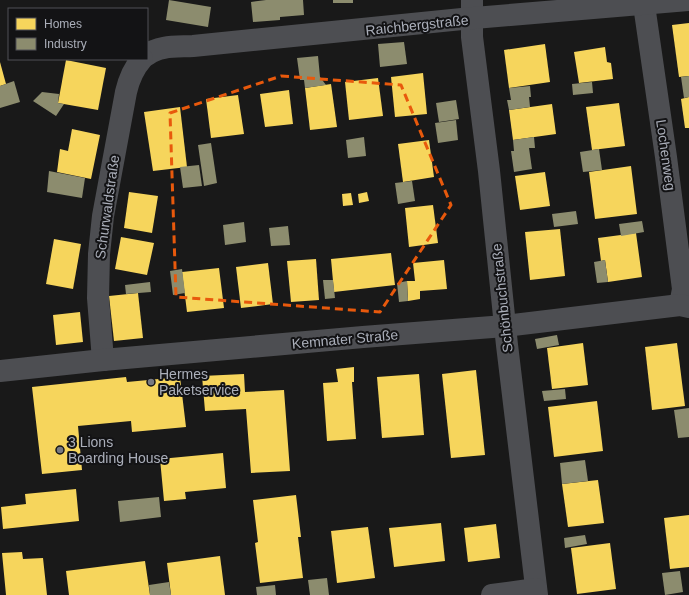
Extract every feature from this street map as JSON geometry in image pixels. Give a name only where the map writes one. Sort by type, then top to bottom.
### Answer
[{"type":"street","name":"Raichbergstraße","points":[[148,54],[153,50],[165,48],[193,46],[472,10],[564,10],[688,0]]},
{"type":"street","name":"Lochenweg","points":[[644,4],[666,157],[685,306]]},
{"type":"street","name":"Schönbuchstraße","points":[[472,10],[472,37],[489,171],[505,326],[537,592]]},
{"type":"street","name":"Schurwaldstraße","points":[[103,360],[98,298],[98,278],[103,216],[126,92],[132,74],[141,60]]},
{"type":"street","name":"Kemnater Straße","points":[[0,371],[103,360],[428,331],[505,326],[685,306]]},
{"type":"street","points":[[492,595],[537,592]]},
{"type":"highlighted area","points":[[281,76],[401,85],[451,205],[380,312],[176,297],[170,113]]},
{"type":"building: Homes","points":[[689,23],[689,76],[679,77],[672,25]]},
{"type":"building: Homes","points":[[545,44],[550,82],[509,88],[504,50]]},
{"type":"building: Homes","points":[[605,47],[607,62],[611,63],[613,79],[579,83],[574,52]]},
{"type":"building: Homes","points":[[66,60],[106,68],[98,110],[58,103]]},
{"type":"building: Homes","points":[[0,62],[6,84],[0,86]]},
{"type":"building: Homes","points":[[423,73],[427,114],[395,117],[391,77]]},
{"type":"building: Homes","points":[[378,78],[383,116],[349,120],[345,82]]},
{"type":"building: Homes","points":[[331,84],[337,127],[310,130],[305,88]]},
{"type":"building: Homes","points":[[289,90],[293,124],[265,127],[260,94]]},
{"type":"building: Homes","points":[[238,95],[244,134],[211,138],[206,99]]},
{"type":"building: Homes","points":[[689,97],[689,128],[685,128],[681,99]]},
{"type":"building: Homes","points":[[619,103],[625,146],[592,150],[586,107]]},
{"type":"building: Homes","points":[[552,104],[556,134],[513,140],[509,110]]},
{"type":"building: Homes","points":[[180,107],[187,167],[153,171],[144,112]]},
{"type":"building: Homes","points":[[72,129],[100,135],[91,179],[57,172],[60,149],[68,151]]},
{"type":"building: Homes","points":[[429,140],[434,177],[403,182],[398,144]]},
{"type":"building: Homes","points":[[631,166],[637,214],[595,219],[589,172]]},
{"type":"building: Homes","points":[[545,172],[550,206],[520,210],[515,176]]},
{"type":"building: Homes","points":[[129,192],[158,196],[152,233],[124,228]]},
{"type":"building: Homes","points":[[367,192],[369,201],[359,203],[358,194]]},
{"type":"building: Homes","points":[[351,193],[353,205],[343,206],[342,194]]},
{"type":"building: Homes","points":[[433,205],[438,243],[409,247],[405,208]]},
{"type":"building: Homes","points":[[560,229],[565,276],[530,280],[525,232]]},
{"type":"building: Homes","points":[[636,233],[642,277],[608,282],[605,260],[601,261],[598,238]]},
{"type":"building: Homes","points":[[121,237],[154,243],[147,275],[115,269]]},
{"type":"building: Homes","points":[[54,239],[81,244],[73,289],[46,284]]},
{"type":"building: Homes","points":[[391,253],[395,285],[334,292],[331,259]]},
{"type":"building: Homes","points":[[316,259],[319,300],[291,302],[287,261]]},
{"type":"building: Homes","points":[[444,260],[447,289],[420,291],[420,299],[408,301],[407,281],[415,281],[413,263]]},
{"type":"building: Homes","points":[[268,263],[273,304],[241,308],[236,267]]},
{"type":"building: Homes","points":[[219,268],[224,308],[187,312],[182,272]]},
{"type":"building: Homes","points":[[138,293],[143,338],[114,341],[109,296]]},
{"type":"building: Homes","points":[[80,312],[83,342],[56,345],[53,315]]},
{"type":"building: Homes","points":[[583,343],[588,385],[552,389],[547,348]]},
{"type":"building: Homes","points":[[677,343],[685,406],[652,410],[645,347]]},
{"type":"building: Homes","points":[[354,367],[354,382],[352,382],[356,439],[327,441],[323,383],[338,382],[336,369]]},
{"type":"building: Homes","points":[[476,370],[485,455],[451,458],[442,374]]},
{"type":"building: Homes","points":[[244,374],[245,392],[284,390],[290,471],[251,473],[246,409],[205,411],[202,376]]},
{"type":"building: Homes","points":[[419,374],[424,435],[382,438],[377,377]]},
{"type":"building: Homes","points":[[126,377],[127,382],[180,377],[186,427],[132,432],[131,421],[78,426],[82,470],[42,474],[32,387]]},
{"type":"building: Homes","points":[[597,401],[603,451],[554,457],[548,407]]},
{"type":"building: Homes","points":[[223,453],[226,488],[185,492],[186,499],[164,501],[160,459]]},
{"type":"building: Homes","points":[[598,480],[604,523],[568,527],[562,484]]},
{"type":"building: Homes","points":[[76,489],[79,521],[3,529],[1,507],[26,504],[25,494]]},
{"type":"building: Homes","points":[[296,495],[301,537],[298,537],[303,578],[260,583],[255,543],[258,542],[253,500]]},
{"type":"building: Homes","points":[[689,515],[689,567],[670,569],[664,518]]},
{"type":"building: Homes","points":[[441,523],[445,561],[394,567],[389,528]]},
{"type":"building: Homes","points":[[496,524],[500,558],[468,562],[464,528]]},
{"type":"building: Homes","points":[[368,527],[375,578],[337,583],[331,531]]},
{"type":"building: Homes","points":[[610,543],[616,589],[577,594],[571,548]]},
{"type":"building: Homes","points":[[22,552],[23,559],[43,558],[47,595],[6,595],[2,553]]},
{"type":"building: Homes","points":[[220,556],[225,595],[171,595],[167,563]]},
{"type":"building: Homes","points":[[145,561],[150,595],[69,595],[66,571]]},
{"type":"building: Industry","points":[[169,0],[211,7],[208,27],[166,20]]},
{"type":"building: Industry","points":[[266,0],[303,0],[304,15],[280,17],[280,20],[253,22],[251,2]]},
{"type":"building: Industry","points":[[333,0],[353,0],[353,3],[333,3]]},
{"type":"building: Industry","points":[[404,42],[407,64],[380,67],[378,44]]},
{"type":"building: Industry","points":[[318,56],[320,77],[326,85],[305,88],[304,80],[300,80],[297,58]]},
{"type":"building: Industry","points":[[689,76],[689,97],[684,98],[681,77]]},
{"type":"building: Industry","points":[[14,81],[20,102],[0,108],[0,86]]},
{"type":"building: Industry","points":[[592,82],[593,93],[573,95],[572,84]]},
{"type":"building: Industry","points":[[530,86],[530,107],[509,110],[507,100],[511,100],[509,88]]},
{"type":"building: Industry","points":[[42,92],[59,94],[58,103],[64,104],[56,116],[33,101]]},
{"type":"building: Industry","points":[[456,100],[459,119],[439,122],[436,103]]},
{"type":"building: Industry","points":[[456,120],[458,140],[438,143],[435,123]]},
{"type":"building: Industry","points":[[364,137],[366,156],[348,158],[346,140]]},
{"type":"building: Industry","points":[[534,137],[535,148],[529,148],[532,169],[514,172],[511,151],[514,151],[513,140]]},
{"type":"building: Industry","points":[[211,143],[217,183],[204,186],[198,145]]},
{"type":"building: Industry","points":[[599,149],[602,170],[583,172],[580,152]]},
{"type":"building: Industry","points":[[199,165],[202,186],[183,188],[180,167]]},
{"type":"building: Industry","points":[[49,171],[85,178],[82,198],[47,192]]},
{"type":"building: Industry","points":[[412,181],[415,201],[398,204],[395,183]]},
{"type":"building: Industry","points":[[576,211],[578,224],[554,227],[552,214]]},
{"type":"building: Industry","points":[[642,221],[644,232],[621,236],[619,224]]},
{"type":"building: Industry","points":[[244,222],[246,242],[225,245],[223,225]]},
{"type":"building: Industry","points":[[288,226],[290,245],[271,246],[269,228]]},
{"type":"building: Industry","points":[[605,260],[608,282],[597,283],[594,262]]},
{"type":"building: Industry","points":[[182,269],[185,293],[173,295],[170,271]]},
{"type":"building: Industry","points":[[323,280],[333,280],[335,298],[325,299]]},
{"type":"building: Industry","points":[[407,281],[408,301],[399,302],[397,283]]},
{"type":"building: Industry","points":[[150,282],[151,292],[126,294],[125,285]]},
{"type":"building: Industry","points":[[557,335],[559,345],[537,349],[535,339]]},
{"type":"building: Industry","points":[[565,389],[566,399],[544,401],[542,391]]},
{"type":"building: Industry","points":[[689,408],[689,437],[678,438],[674,410]]},
{"type":"building: Industry","points":[[585,460],[588,481],[562,484],[560,463]]},
{"type":"building: Industry","points":[[159,497],[161,517],[120,522],[118,501]]},
{"type":"building: Industry","points":[[585,535],[587,544],[565,548],[564,538]]},
{"type":"building: Industry","points":[[680,571],[683,592],[665,595],[662,573]]},
{"type":"building: Industry","points":[[327,578],[329,595],[310,595],[308,580]]},
{"type":"building: Industry","points":[[169,582],[171,595],[150,595],[149,585]]},
{"type":"building: Industry","points":[[275,585],[276,595],[257,595],[256,587]]},
{"type":"place","name":"Hermes Paketservice","points":[[151,382]]},
{"type":"place","name":"3 Lions Boarding House","points":[[60,450]]}]
